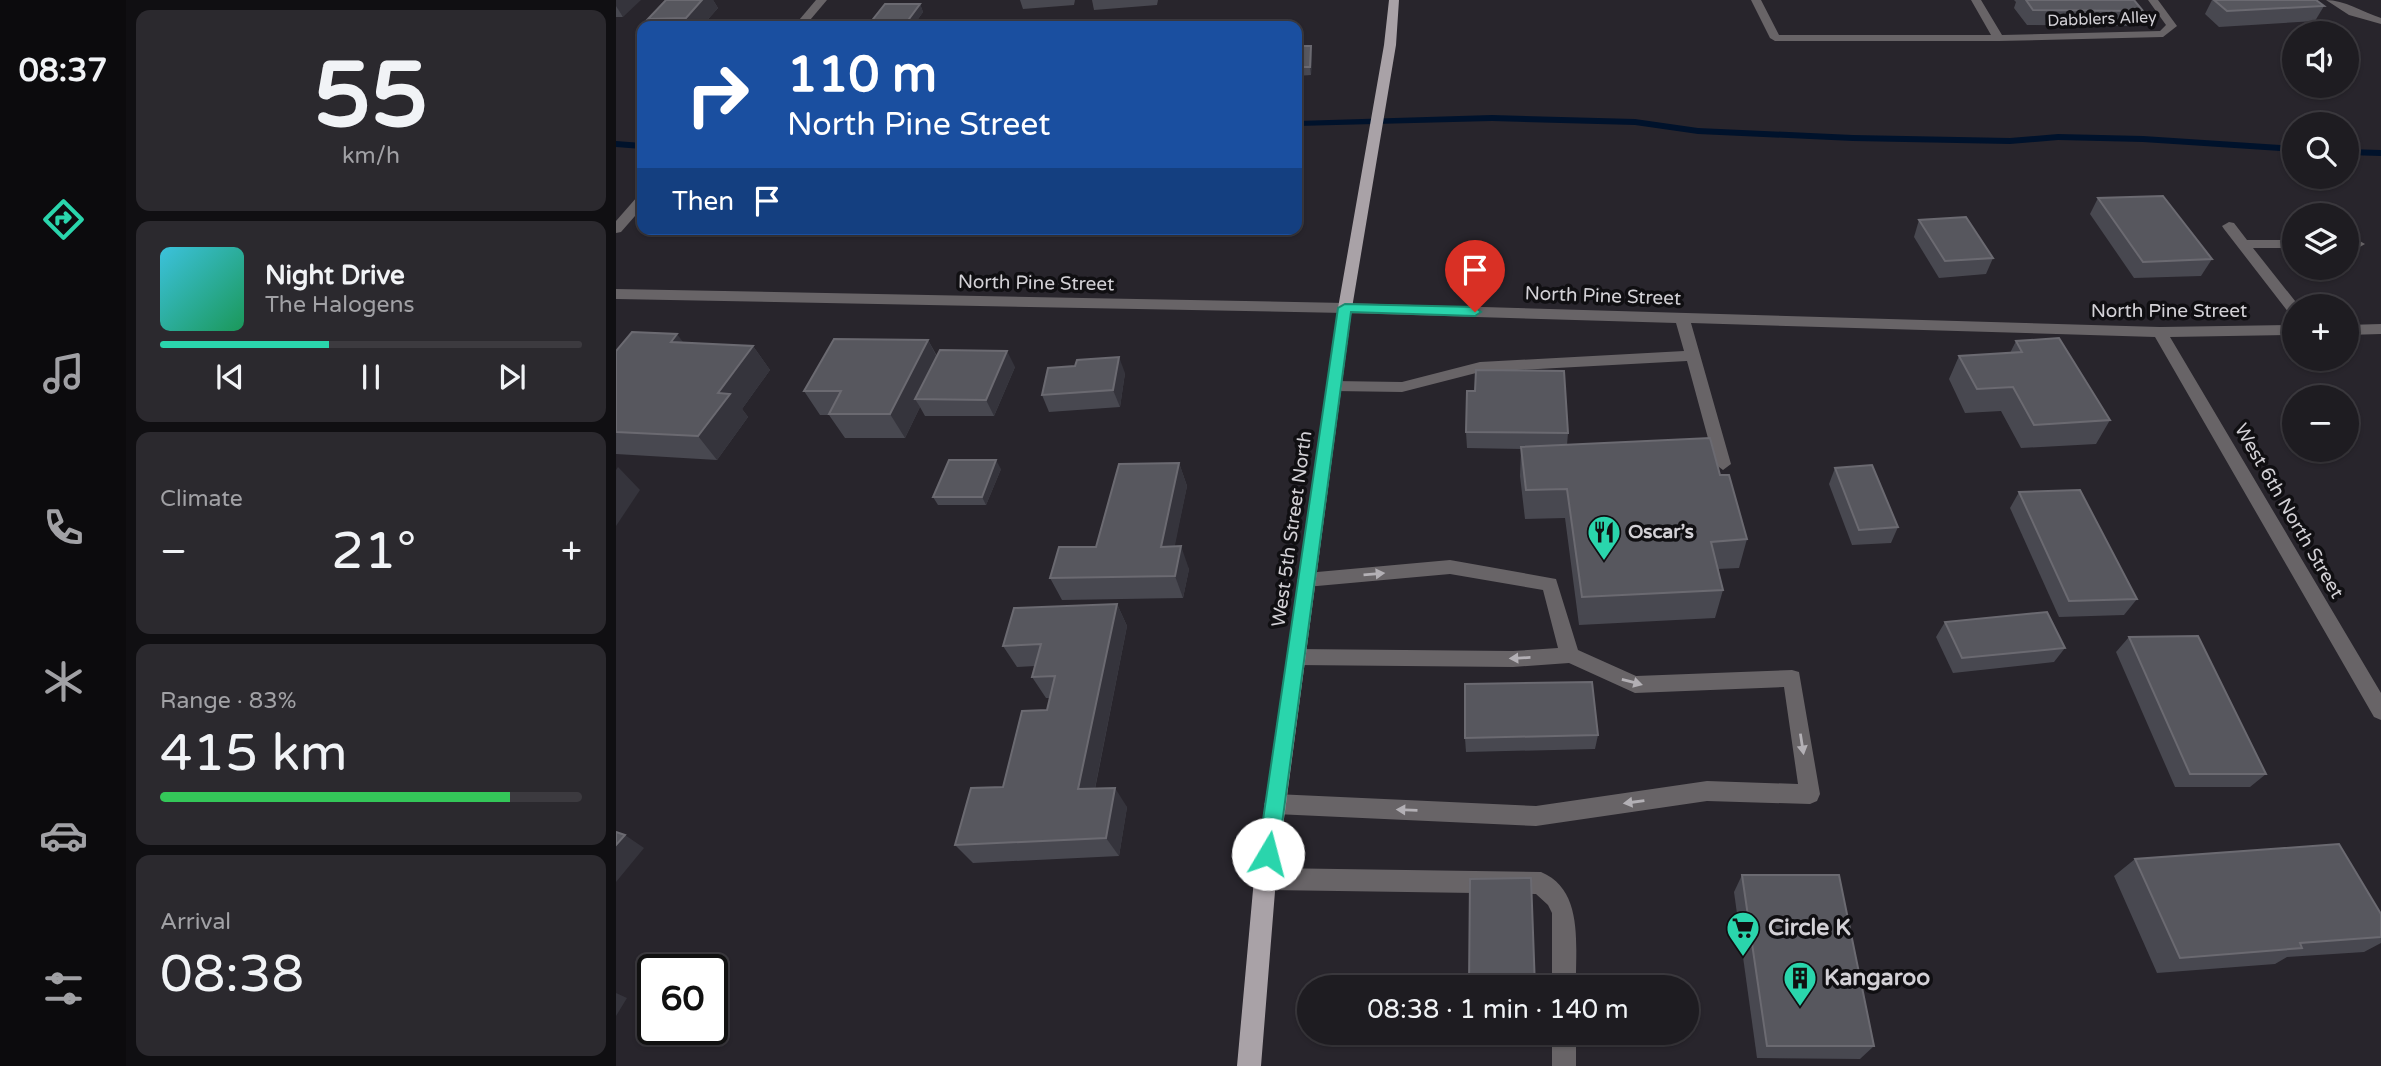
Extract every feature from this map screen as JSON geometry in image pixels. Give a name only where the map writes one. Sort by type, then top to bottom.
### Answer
[{"type":"main road","name":"West 5th Street North","points":[[1249,1066],[1265,879],[1275,804],[1345,308],[1390,45],[1394,0]]},
{"type":"street","points":[[803,21],[822,0]]},
{"type":"street","points":[[1756,0],[1775,38],[1998,38]]},
{"type":"street","points":[[1976,0],[1998,38]]},
{"type":"street","name":"Dabblers Alley","points":[[1998,38],[2163,34],[2172,26],[2153,0]]},
{"type":"street","points":[[2331,0],[2353,13],[2381,21]]},
{"type":"street","points":[[616,229],[637,206]]},
{"type":"street","points":[[2229,226],[2282,295]]},
{"type":"street","points":[[2242,244],[2282,244]]},
{"type":"street","name":"North Pine Street","points":[[616,294],[1345,308],[2160,332],[2282,330]]},
{"type":"street","points":[[1682,318],[1723,464]]},
{"type":"street","points":[[2359,330],[2381,329]]},
{"type":"street","name":"West 6th North Street","points":[[2160,332],[2381,711]]},
{"type":"street","points":[[1334,386],[1402,387],[1480,367],[1693,356]]},
{"type":"street","points":[[1306,580],[1450,567],[1550,584],[1570,655]]},
{"type":"street","points":[[1275,804],[1536,816],[1707,791],[1810,794],[1792,678],[1635,685],[1570,655],[1513,659],[1296,657]]},
{"type":"street","points":[[1265,879],[1541,884],[1556,897],[1563,912],[1564,975]]},
{"type":"street","points":[[1564,1045],[1564,1066]]},
{"type":"building","points":[[666,0],[702,0],[686,18],[648,19]]},
{"type":"building","points":[[2026,0],[2134,0],[2143,11],[2033,10]]},
{"type":"building","points":[[2214,0],[2316,0],[2324,6],[2227,11]]},
{"type":"building","points":[[885,4],[920,4],[907,21],[872,21]]},
{"type":"building","points":[[1302,46],[1311,46],[1310,67],[1302,67]]},
{"type":"building","points":[[2163,196],[2212,259],[2143,262],[2098,198]]},
{"type":"building","points":[[1966,217],[1993,258],[1945,261],[1919,220]]},
{"type":"building","points":[[632,332],[677,334],[671,342],[753,346],[718,393],[730,394],[698,436],[616,432],[616,351]]},
{"type":"building","points":[[2059,338],[2110,420],[2034,425],[2013,387],[1977,389],[1959,356],[2022,352],[2016,341]]},
{"type":"building","points":[[834,339],[928,340],[890,414],[829,414],[841,391],[804,391]]},
{"type":"building","points":[[940,350],[1007,351],[986,400],[915,399]]},
{"type":"building","points":[[1119,357],[1113,390],[1042,395],[1048,368],[1075,366],[1077,360]]},
{"type":"building","points":[[1476,370],[1564,371],[1568,433],[1466,432],[1467,391],[1475,391]]},
{"type":"building","points":[[1710,438],[1720,475],[1729,475],[1747,539],[1711,542],[1723,590],[1582,597],[1567,489],[1526,490],[1521,447]]},
{"type":"building","points":[[949,460],[996,460],[982,497],[933,497]]},
{"type":"building","points":[[1179,463],[1161,547],[1181,546],[1175,576],[1050,578],[1059,547],[1096,547],[1119,464]]},
{"type":"building","points":[[1872,465],[1898,527],[1859,530],[1835,468]]},
{"type":"building","points":[[2080,490],[2137,599],[2069,601],[2019,492]]},
{"type":"building","points":[[1117,604],[1078,789],[1115,788],[1106,838],[955,845],[971,788],[1003,787],[1022,711],[1047,710],[1055,676],[1032,677],[1041,644],[1003,646],[1014,608]]},
{"type":"building","points":[[2047,612],[2065,648],[1962,658],[1945,622]]},
{"type":"building","points":[[2198,636],[2266,774],[2190,774],[2129,637]]},
{"type":"building","points":[[1592,682],[1598,735],[1465,738],[1465,684]]},
{"type":"building","points":[[616,832],[625,835],[616,845]]},
{"type":"building","points":[[2339,844],[2381,914],[2381,937],[2300,943],[2302,948],[2180,958],[2135,859]]},
{"type":"building","name":"Kangaroo","points":[[1742,875],[1839,875],[1874,1046],[1767,1046]]},
{"type":"building","points":[[1531,878],[1535,975],[1469,975],[1470,879]]},
{"type":"waterway","points":[[1302,124],[1492,118],[1635,122],[1698,131],[1853,138],[2010,141],[2058,137],[2143,139],[2282,148]]},
{"type":"waterway","points":[[616,144],[637,146]]},
{"type":"waterway","points":[[2359,152],[2381,153]]},
{"type":"place","name":"Oscar’s","points":[[1604,562]]},
{"type":"place","name":"Circle K","points":[[1743,958]]},
{"type":"place","name":"Kangaroo","points":[[1800,1008]]},
{"type":"route","points":[[1268,854],[1345,308],[1475,312]]}]
